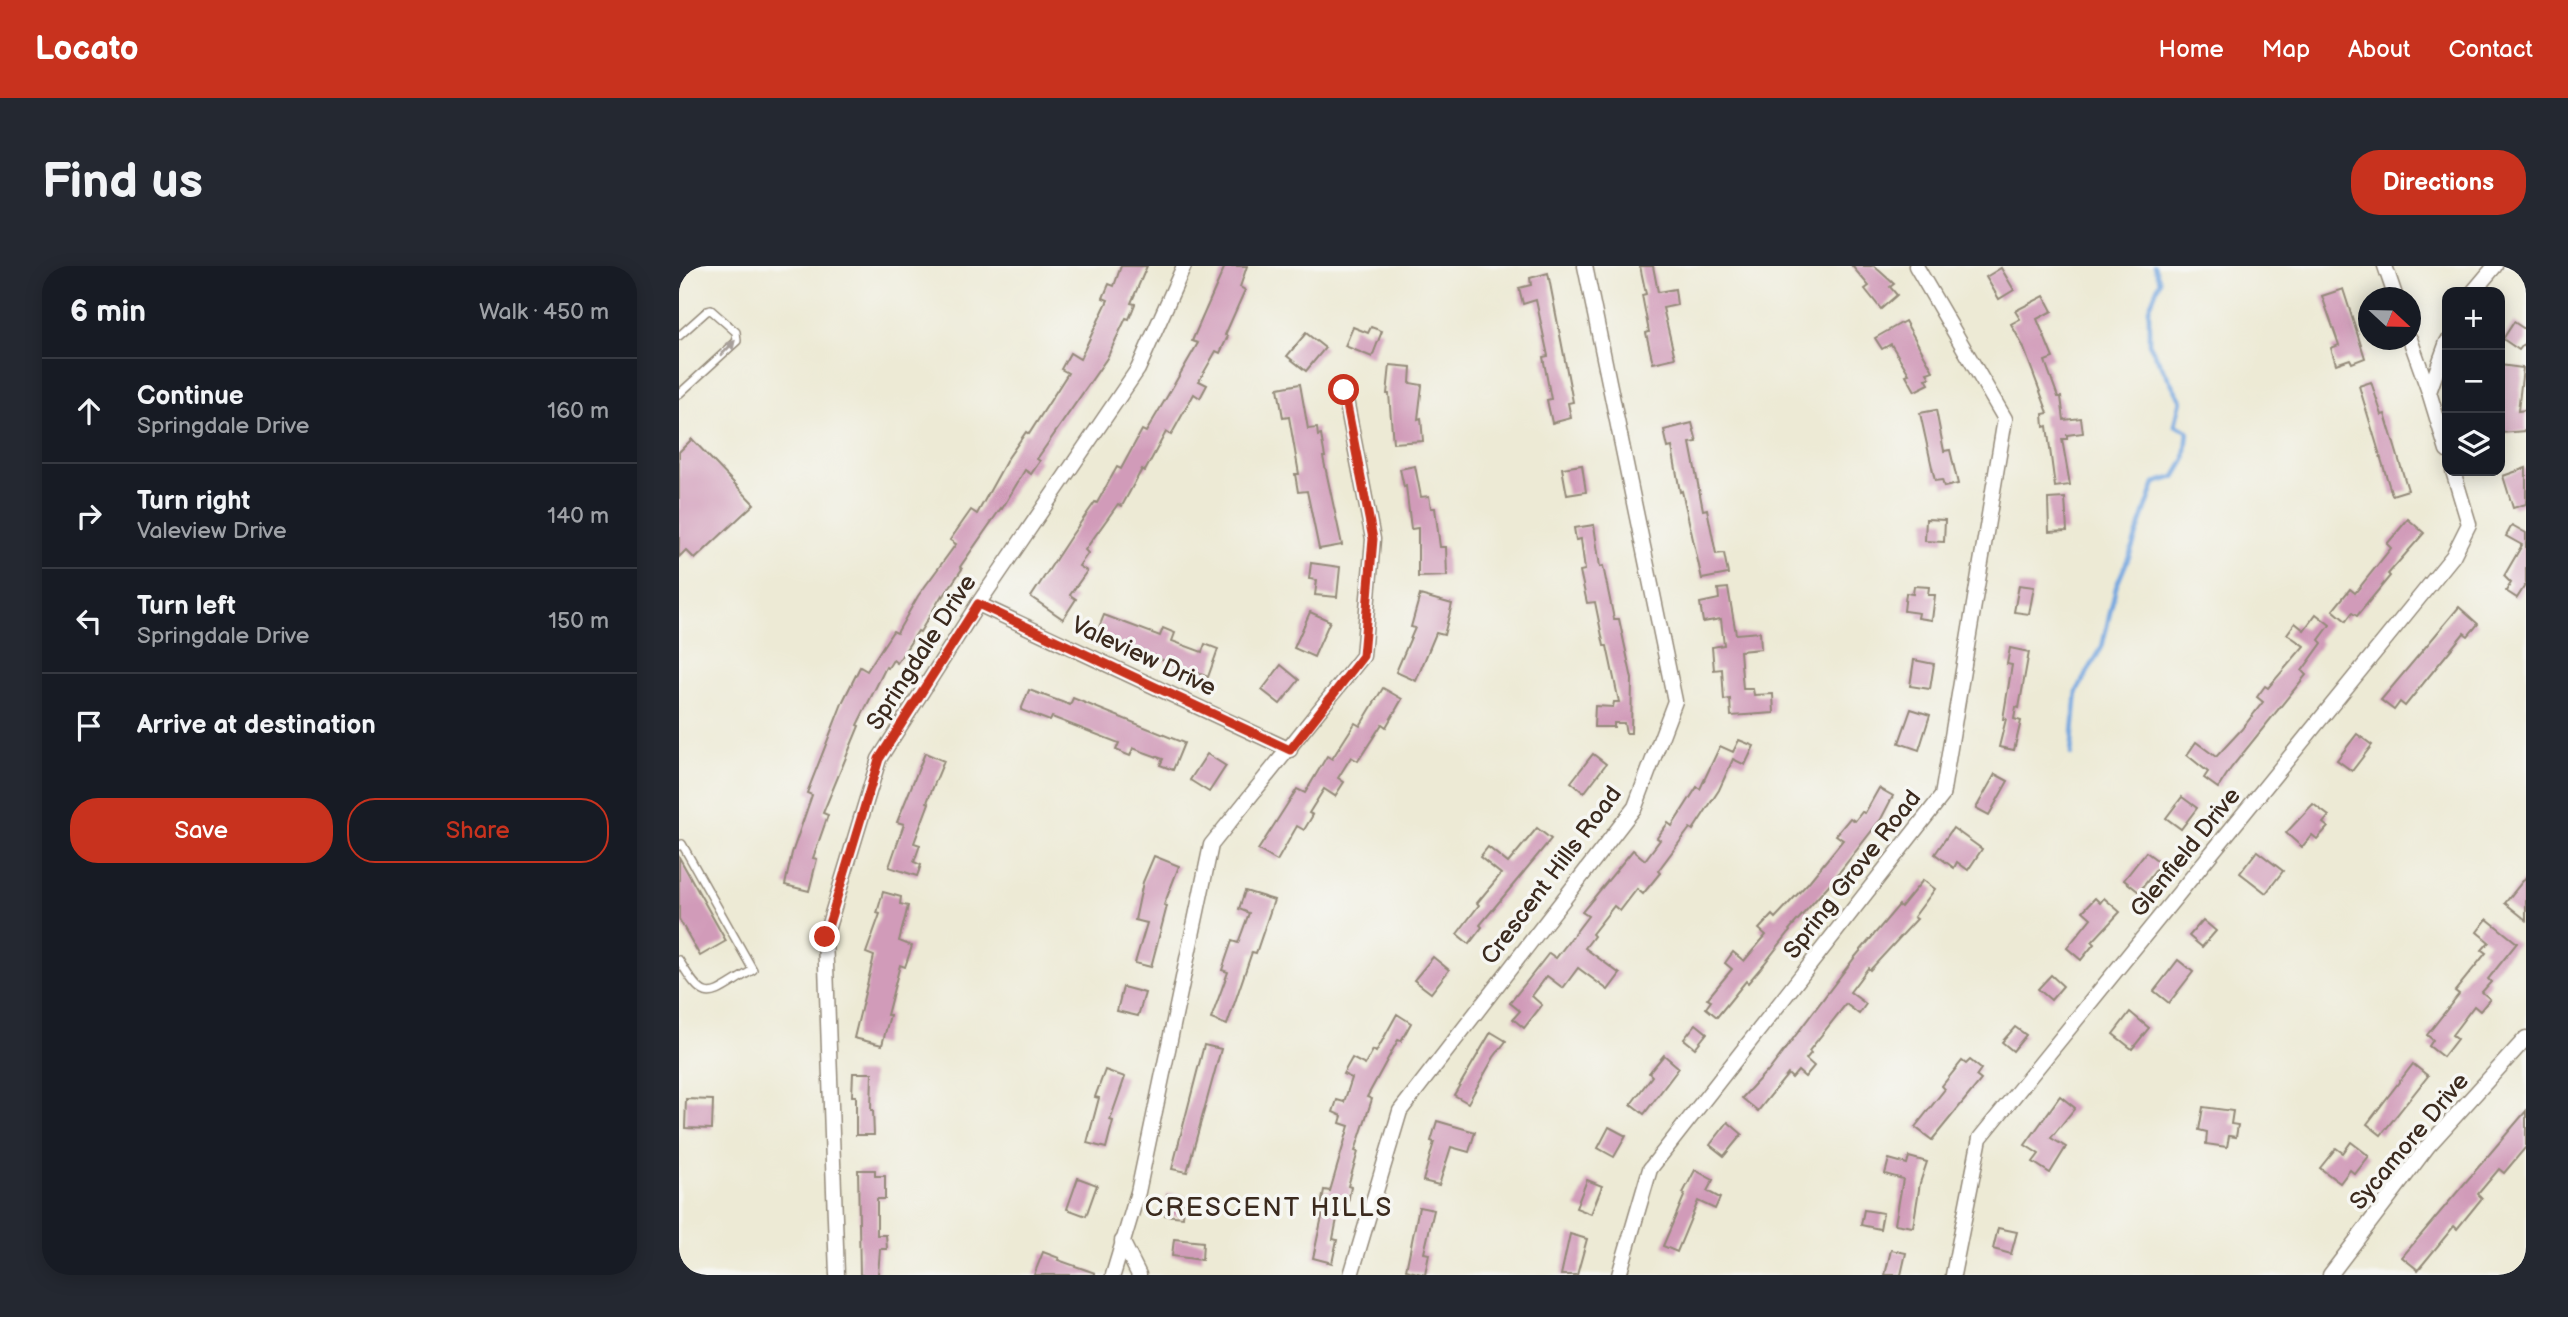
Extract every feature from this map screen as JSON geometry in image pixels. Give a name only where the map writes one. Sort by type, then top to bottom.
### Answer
[{"type":"street","name":"Springdale Drive","points":[[837,1275],[825,937],[879,759],[978,604],[1138,369],[1184,266]]},
{"type":"street","name":"Crescent Hills Road","points":[[1351,1275],[1400,1111],[1635,807],[1675,701],[1585,266]]},
{"type":"street","name":"Spring Grove Road","points":[[1619,1275],[1650,1168],[1942,796],[2005,419],[1916,266]]},
{"type":"street","points":[[2385,266],[2392,287]]},
{"type":"street","points":[[2477,287],[2495,266]]},
{"type":"street","points":[[2414,350],[2442,435]]},
{"type":"street","points":[[2429,392],[2444,350]]},
{"type":"street","points":[[1113,1275],[1137,1192],[1212,845],[1363,656],[1373,539],[1344,390]]},
{"type":"street","name":"Glenfield Drive","points":[[1953,1275],[1980,1138],[2453,556],[2469,524],[2455,476]]},
{"type":"street","name":"Valeview Drive","points":[[978,604],[1290,750]]},
{"type":"street","name":"Sycamore Drive","points":[[2330,1275],[2428,1146],[2526,1038]]},
{"type":"street","points":[[1122,1241],[1139,1275]]},
{"type":"lane","points":[[679,336],[706,311],[711,310],[736,332],[737,341],[679,394]]},
{"type":"lane","points":[[679,846],[682,844],[753,970],[711,994],[703,993],[695,986],[679,960]]},
{"type":"building","points":[[1121,266],[1147,266],[1131,303],[1135,304],[1129,319],[1126,318],[1107,358],[1037,459],[1040,461],[1031,474],[1025,470],[920,632],[918,631],[897,663],[893,660],[888,668],[886,667],[857,725],[859,726],[823,813],[828,815],[813,858],[817,859],[809,891],[785,885],[792,853],[812,795],[807,793],[843,701],[860,667],[867,671],[893,631],[897,633],[918,596],[956,544],[950,540],[971,510],[977,514],[1008,458],[1026,432],[1029,434],[1068,373],[1061,369],[1070,353],[1080,359],[1108,300],[1103,298],[1109,284],[1114,286]]},
{"type":"building","points":[[1225,266],[1247,266],[1240,287],[1245,290],[1220,353],[1216,351],[1199,381],[1207,385],[1200,398],[1194,394],[1171,435],[1166,432],[1145,471],[1142,469],[1122,506],[1118,504],[1085,550],[1088,553],[1079,566],[1087,571],[1070,595],[1076,599],[1063,619],[1031,597],[1069,539],[1095,502],[1097,503],[1117,467],[1121,469],[1142,430],[1146,432],[1168,395],[1198,343],[1192,341]]},
{"type":"building","points":[[1640,266],[1653,266],[1658,292],[1675,289],[1677,305],[1663,308],[1675,358],[1653,363],[1646,333],[1649,332],[1642,295],[1646,294]]},
{"type":"building","points":[[1852,266],[1874,266],[1894,284],[1890,287],[1897,295],[1881,309],[1865,289],[1869,286]]},
{"type":"building","points":[[2001,268],[2014,290],[1999,299],[1986,277]]},
{"type":"building","points":[[1548,273],[1573,402],[1568,403],[1571,418],[1552,423],[1547,400],[1551,399],[1543,357],[1548,356],[1536,300],[1523,304],[1519,288],[1531,285],[1530,278]]},
{"type":"building","points":[[2343,289],[2358,336],[2358,350],[2362,350],[2365,358],[2352,363],[2350,359],[2336,364],[2331,348],[2339,345],[2322,296]]},
{"type":"building","points":[[2044,296],[2052,311],[2037,319],[2053,358],[2045,361],[2058,397],[2061,397],[2064,420],[2081,418],[2083,433],[2067,435],[2067,439],[2062,439],[2070,485],[2055,487],[2047,426],[2044,427],[2043,414],[2048,413],[2023,346],[2011,324],[2020,319],[2015,311]]},
{"type":"building","points":[[1905,321],[1933,371],[1927,373],[1929,384],[1915,391],[1906,375],[1909,374],[1891,344],[1882,349],[1875,338]]},
{"type":"building","points":[[2514,322],[2526,330],[2526,341],[2519,350],[2505,340]]},
{"type":"building","points":[[1353,327],[1368,333],[1371,327],[1382,331],[1372,357],[1345,346]]},
{"type":"building","points":[[1306,333],[1325,348],[1306,371],[1287,356]]},
{"type":"building","points":[[1390,365],[1411,367],[1410,383],[1422,385],[1418,419],[1421,418],[1423,441],[1393,443],[1387,394]]},
{"type":"building","points":[[2505,366],[2523,368],[2518,411],[2526,410],[2526,431],[2505,433]]},
{"type":"building","points":[[2371,382],[2382,415],[2385,414],[2408,490],[2392,495],[2359,386]]},
{"type":"building","points":[[1300,384],[1308,429],[1317,428],[1318,436],[1321,435],[1323,457],[1342,545],[1319,549],[1307,491],[1298,492],[1295,474],[1299,474],[1289,417],[1283,418],[1278,388]]},
{"type":"building","points":[[1936,410],[1944,451],[1950,450],[1958,484],[1944,487],[1942,480],[1935,481],[1920,413]]},
{"type":"building","points":[[1692,423],[1697,442],[1690,443],[1703,510],[1707,509],[1716,554],[1724,553],[1728,574],[1702,579],[1682,491],[1680,492],[1672,447],[1668,448],[1664,430]]},
{"type":"building","points":[[692,439],[754,504],[695,559],[686,550],[679,557],[679,452]]},
{"type":"building","points":[[1582,465],[1586,492],[1567,495],[1562,468]]},
{"type":"building","points":[[1415,466],[1421,497],[1429,496],[1431,508],[1435,508],[1440,547],[1446,547],[1447,576],[1418,577],[1418,528],[1411,529],[1406,486],[1404,487],[1400,469]]},
{"type":"building","points":[[2526,468],[2526,504],[2513,508],[2503,476]]},
{"type":"building","points":[[2065,498],[2067,531],[2049,532],[2048,499]]},
{"type":"building","points":[[1926,519],[1945,520],[1944,542],[1925,541]]},
{"type":"building","points":[[2408,519],[2424,533],[2388,574],[2390,576],[2357,616],[2352,613],[2346,621],[2333,610],[2350,589],[2355,593],[2391,548],[2387,544]]},
{"type":"building","points":[[1594,525],[1600,567],[1603,566],[1614,619],[1619,619],[1632,679],[1631,733],[1626,733],[1624,723],[1614,723],[1614,727],[1594,727],[1595,706],[1613,707],[1614,702],[1619,702],[1595,602],[1587,603],[1580,571],[1585,570],[1581,539],[1576,540],[1574,528]]},
{"type":"building","points":[[2512,525],[2526,533],[2526,584],[2517,598],[2506,591],[2511,583],[2504,576],[2522,545],[2506,536]]},
{"type":"building","points":[[1311,563],[1340,567],[1337,597],[1315,595],[1317,580],[1309,579]]},
{"type":"building","points":[[2019,585],[2034,587],[2029,614],[2014,612]]},
{"type":"building","points":[[1914,586],[1929,587],[1928,595],[1935,595],[1932,620],[1918,618],[1919,613],[1904,611],[1906,593],[1913,594]]},
{"type":"building","points":[[1728,588],[1736,634],[1760,632],[1761,649],[1740,651],[1743,689],[1753,689],[1754,695],[1773,694],[1774,713],[1731,716],[1730,699],[1724,700],[1722,669],[1714,670],[1712,647],[1724,645],[1721,619],[1703,622],[1700,603],[1719,599],[1718,589]]},
{"type":"building","points":[[1420,595],[1452,604],[1444,635],[1436,633],[1416,681],[1396,672],[1415,628],[1411,627]]},
{"type":"building","points":[[2459,607],[2478,624],[2468,636],[2464,633],[2405,706],[2400,702],[2394,710],[2381,700]]},
{"type":"building","points":[[1310,612],[1330,621],[1314,657],[1294,648]]},
{"type":"building","points":[[2316,614],[2330,625],[2319,640],[2322,643],[2302,671],[2306,675],[2218,788],[2204,778],[2208,772],[2187,755],[2196,742],[2216,757],[2241,730],[2263,702],[2257,697],[2265,686],[2268,688],[2304,646],[2287,634],[2295,623],[2304,630]]},
{"type":"building","points":[[1104,615],[1160,636],[1163,628],[1175,633],[1172,641],[1202,652],[1205,644],[1218,649],[1208,677],[1096,635]]},
{"type":"building","points":[[2010,648],[2029,652],[2019,708],[2016,707],[2014,719],[2021,721],[2014,750],[1999,747],[2006,719],[2003,719],[2012,665],[2007,664]]},
{"type":"building","points":[[1914,660],[1934,664],[1930,689],[1910,686]]},
{"type":"building","points":[[1281,665],[1299,680],[1280,704],[1262,690]]},
{"type":"building","points":[[1383,688],[1402,699],[1386,727],[1382,724],[1358,761],[1351,757],[1338,778],[1344,782],[1335,796],[1324,789],[1309,813],[1313,815],[1304,830],[1297,826],[1277,861],[1258,850],[1297,789],[1305,793],[1327,756],[1332,759],[1355,723],[1360,726]]},
{"type":"building","points":[[1029,690],[1070,705],[1073,698],[1184,743],[1173,770],[1160,765],[1163,759],[1133,748],[1130,756],[1116,750],[1119,743],[1052,717],[1050,721],[1021,710]]},
{"type":"building","points":[[1911,709],[1930,715],[1919,750],[1899,743]]},
{"type":"building","points":[[2357,734],[2372,745],[2352,771],[2337,760]]},
{"type":"building","points":[[1739,740],[1754,746],[1745,765],[1733,759],[1719,790],[1693,830],[1690,828],[1658,871],[1660,873],[1643,894],[1637,889],[1620,911],[1614,906],[1592,934],[1594,936],[1585,948],[1620,974],[1608,990],[1578,968],[1563,988],[1547,976],[1532,996],[1542,1005],[1524,1028],[1513,1019],[1520,1011],[1510,1003],[1549,953],[1556,958],[1588,916],[1582,912],[1633,850],[1645,860],[1660,840],[1657,838],[1668,823],[1672,826],[1697,787],[1700,789],[1720,746],[1733,752]]},
{"type":"building","points":[[925,753],[944,761],[914,843],[920,845],[914,862],[921,865],[917,876],[889,867],[904,824],[897,822]]},
{"type":"building","points":[[1207,754],[1226,766],[1209,792],[1190,780]]},
{"type":"building","points":[[1593,754],[1606,764],[1584,793],[1571,782]]},
{"type":"building","points":[[1995,774],[2008,781],[1989,815],[1976,808]]},
{"type":"building","points":[[1879,788],[1893,796],[1881,819],[1764,964],[1748,983],[1746,981],[1717,1017],[1706,1008],[1711,1001],[1707,999],[1732,969],[1725,963],[1733,952],[1744,961],[1766,935],[1759,929],[1772,915],[1775,918],[1808,883],[1843,840],[1836,835],[1850,818],[1855,821],[1862,812],[1865,813]]},
{"type":"building","points":[[2182,797],[2197,808],[2181,829],[2166,818]]},
{"type":"building","points":[[2313,804],[2329,816],[2323,823],[2328,827],[2317,839],[2312,835],[2302,847],[2286,833]]},
{"type":"building","points":[[1537,828],[1551,839],[1480,925],[1482,927],[1469,944],[1457,934],[1479,905],[1477,903],[1501,874],[1480,857],[1488,847],[1508,863]]},
{"type":"building","points":[[1953,828],[1982,849],[1968,870],[1957,862],[1954,868],[1935,854]]},
{"type":"building","points":[[2257,851],[2283,871],[2266,893],[2240,873]]},
{"type":"building","points":[[2146,852],[2161,863],[2139,892],[2124,880]]},
{"type":"building","points":[[1154,856],[1179,866],[1164,905],[1167,906],[1151,967],[1135,963],[1147,923],[1135,920],[1143,882]]},
{"type":"building","points":[[679,857],[726,941],[700,956],[679,919]]},
{"type":"building","points":[[2526,877],[2526,920],[2505,903]]},
{"type":"building","points":[[1923,880],[1935,889],[1914,917],[1917,919],[1870,970],[1868,968],[1850,992],[1866,1004],[1859,1014],[1846,1004],[1809,1051],[1811,1053],[1806,1059],[1814,1066],[1805,1077],[1798,1071],[1792,1078],[1788,1074],[1758,1111],[1742,1098],[1767,1073],[1855,957]]},
{"type":"building","points":[[1245,891],[1274,900],[1256,953],[1252,952],[1227,1025],[1211,1019],[1228,972],[1222,970],[1232,941],[1238,943],[1249,913],[1239,909]]},
{"type":"building","points":[[883,892],[901,897],[900,904],[908,906],[899,941],[912,946],[905,967],[900,965],[882,1045],[854,1038],[874,956],[866,953],[880,914],[877,913]]},
{"type":"building","points":[[2095,898],[2100,903],[2104,898],[2120,912],[2092,942],[2094,944],[2081,960],[2067,948],[2091,918],[2083,911]]},
{"type":"building","points":[[2487,919],[2517,943],[2488,979],[2491,982],[2482,992],[2490,999],[2480,1011],[2474,1006],[2452,1035],[2457,1039],[2443,1057],[2429,1046],[2433,1040],[2427,1035],[2459,994],[2455,991],[2486,953],[2482,950],[2489,942],[2477,932]]},
{"type":"building","points":[[2203,920],[2216,931],[2202,947],[2189,936]]},
{"type":"building","points":[[1433,957],[1449,970],[1431,993],[1414,980]]},
{"type":"building","points":[[2178,960],[2193,972],[2169,1003],[2154,991]]},
{"type":"building","points":[[2051,975],[2063,986],[2051,1000],[2038,989]]},
{"type":"building","points":[[1123,987],[1145,993],[1138,1016],[1117,1011]]},
{"type":"building","points":[[2130,1012],[2149,1028],[2132,1049],[2113,1034]]},
{"type":"building","points":[[1397,1014],[1411,1023],[1401,1041],[1398,1040],[1367,1097],[1372,1099],[1355,1151],[1358,1152],[1348,1186],[1351,1187],[1346,1212],[1340,1211],[1338,1214],[1333,1239],[1337,1240],[1332,1263],[1313,1258],[1323,1212],[1320,1211],[1324,1190],[1330,1191],[1349,1126],[1340,1123],[1342,1116],[1333,1112],[1337,1100],[1344,1102],[1352,1078],[1343,1074],[1352,1058],[1365,1065],[1373,1050],[1376,1052]]},
{"type":"building","points":[[1696,1024],[1707,1033],[1695,1048],[1684,1039]]},
{"type":"building","points":[[2015,1027],[2026,1035],[2013,1051],[2002,1042]]},
{"type":"building","points":[[1491,1032],[1506,1041],[1468,1103],[1454,1095]]},
{"type":"building","points":[[1204,1045],[1221,1049],[1187,1172],[1172,1169]]},
{"type":"building","points":[[1664,1055],[1679,1068],[1644,1114],[1631,1104],[1652,1076],[1649,1073]]},
{"type":"building","points":[[1970,1060],[1981,1069],[1976,1076],[1981,1080],[1932,1140],[1915,1127],[1945,1089],[1942,1086],[1962,1061],[1966,1064]]},
{"type":"building","points":[[2413,1064],[2428,1076],[2381,1135],[2367,1124]]},
{"type":"building","points":[[1105,1070],[1125,1077],[1110,1120],[1113,1121],[1106,1148],[1087,1143],[1099,1098],[1095,1097]]},
{"type":"building","points":[[853,1073],[872,1073],[871,1110],[874,1135],[856,1135],[856,1096],[852,1096]]},
{"type":"building","points":[[2060,1096],[2075,1108],[2051,1138],[2066,1147],[2050,1173],[2033,1162],[2039,1154],[2025,1145]]},
{"type":"building","points":[[686,1099],[713,1100],[712,1129],[685,1128]]},
{"type":"building","points":[[2203,1107],[2233,1111],[2231,1124],[2238,1125],[2236,1137],[2229,1136],[2227,1147],[2206,1144],[2207,1132],[2199,1130]]},
{"type":"building","points":[[2526,1111],[2526,1147],[2504,1173],[2499,1169],[2478,1194],[2482,1198],[2457,1229],[2454,1226],[2418,1270],[2402,1257]]},
{"type":"building","points":[[1437,1121],[1475,1132],[1469,1152],[1451,1147],[1439,1185],[1423,1181]]},
{"type":"building","points":[[1728,1122],[1742,1134],[1724,1156],[1710,1145]]},
{"type":"building","points":[[1609,1127],[1626,1136],[1614,1157],[1598,1148]]},
{"type":"building","points":[[2351,1142],[2369,1156],[2355,1174],[2350,1170],[2340,1183],[2320,1168],[2336,1148],[2343,1153]]},
{"type":"building","points":[[1909,1157],[1927,1162],[1920,1183],[1913,1227],[1895,1224],[1903,1179],[1885,1174],[1889,1159],[1907,1164]]},
{"type":"building","points":[[858,1170],[875,1170],[875,1176],[885,1176],[885,1199],[877,1199],[877,1235],[886,1235],[887,1249],[880,1249],[878,1275],[860,1275]]},
{"type":"building","points":[[1695,1170],[1713,1180],[1707,1191],[1720,1198],[1715,1209],[1698,1201],[1677,1252],[1663,1246],[1685,1194],[1683,1193]]},
{"type":"building","points":[[1078,1178],[1097,1185],[1086,1216],[1067,1209]]},
{"type":"building","points":[[1587,1180],[1602,1186],[1591,1214],[1576,1208]]},
{"type":"building","points":[[1167,1194],[1185,1196],[1183,1217],[1165,1215]]},
{"type":"building","points":[[1419,1207],[1434,1210],[1424,1253],[1429,1254],[1425,1275],[1406,1270]]},
{"type":"building","points":[[1864,1210],[1883,1213],[1880,1229],[1861,1225]]},
{"type":"building","points":[[1998,1228],[2017,1232],[2011,1254],[1993,1249]]},
{"type":"building","points":[[1570,1234],[1587,1239],[1577,1275],[1561,1275]]},
{"type":"building","points":[[1174,1239],[1203,1242],[1202,1260],[1172,1256]]},
{"type":"building","points":[[1891,1250],[1906,1253],[1901,1275],[1885,1275]]},
{"type":"building","points":[[1043,1252],[1095,1273],[1095,1275],[1034,1275]]},
{"type":"waterway","points":[[2071,754],[2077,691],[2102,647],[2116,587],[2155,483],[2175,477],[2185,460],[2188,431],[2175,425],[2181,400],[2149,344],[2149,308],[2160,281],[2154,266]]},
{"type":"district","name":"CRESCENT HILLS","points":[[1269,1207]]},
{"type":"route","points":[[825,937],[879,759],[978,604],[1290,750],[1363,656],[1373,539],[1344,390]]}]
